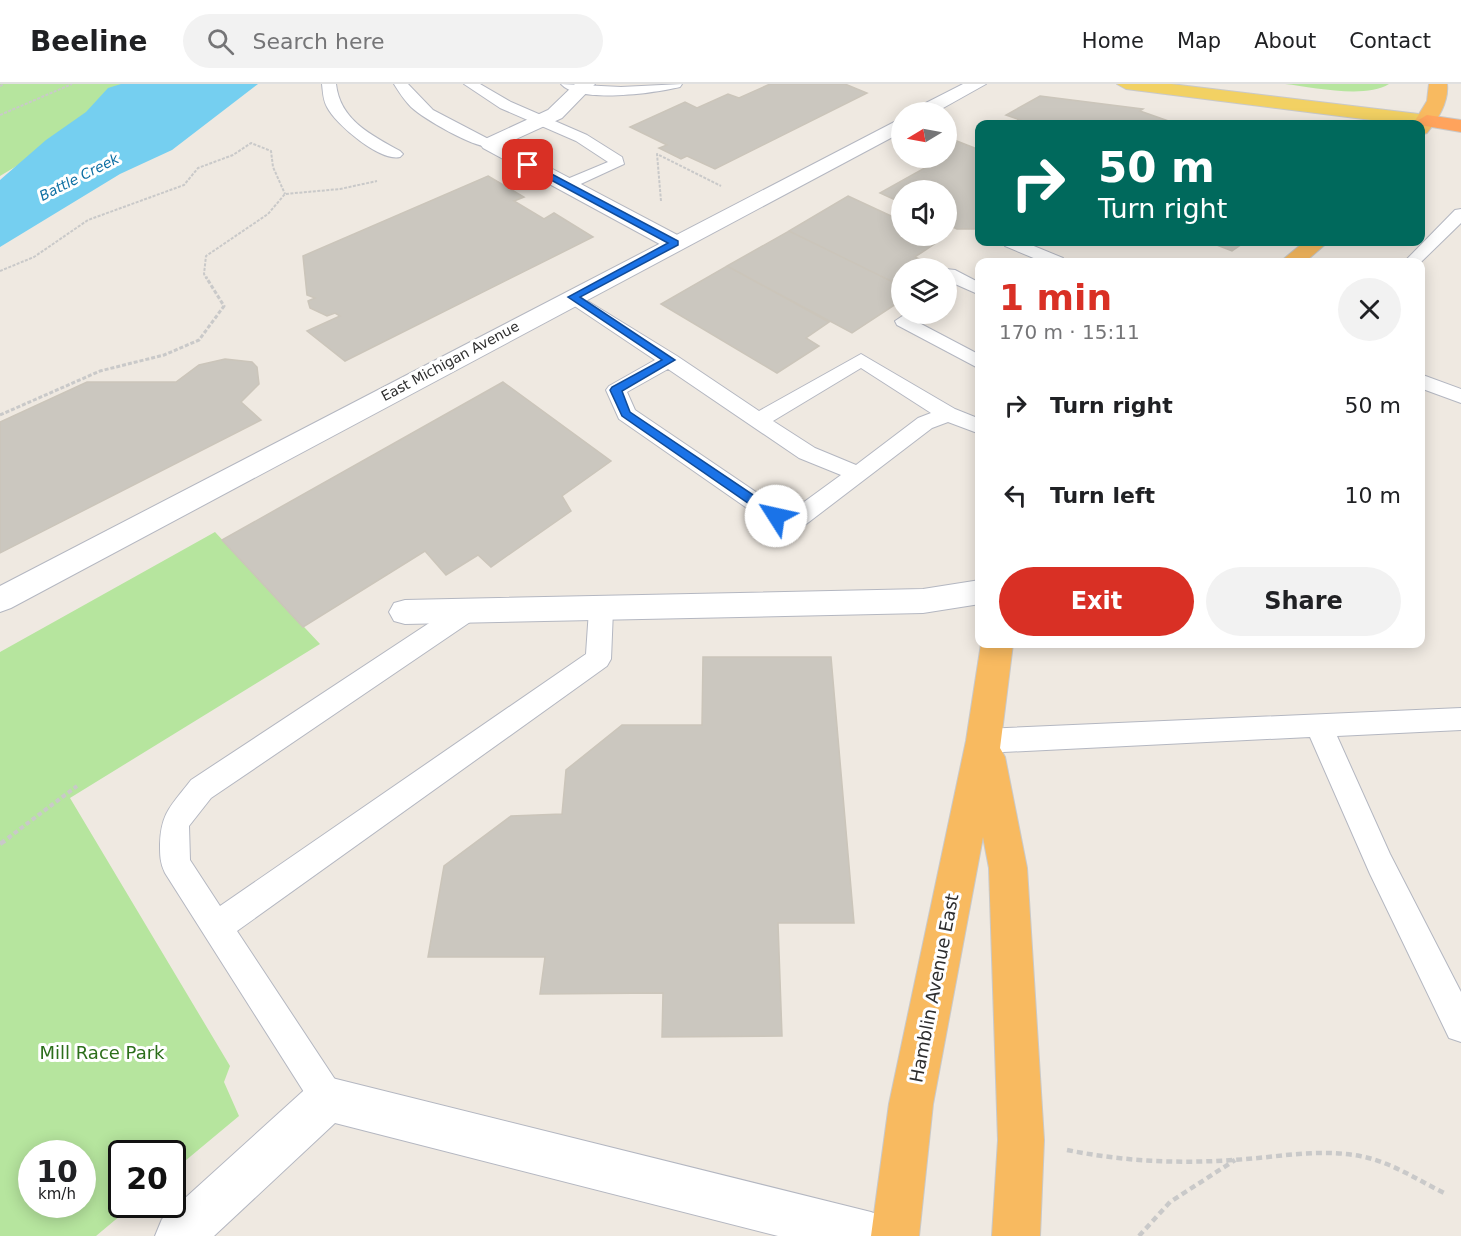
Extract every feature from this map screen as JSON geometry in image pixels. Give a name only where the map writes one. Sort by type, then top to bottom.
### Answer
[{"type":"highway","points":[[1425,123],[1439,90],[1438,84]]},
{"type":"highway","points":[[1425,125],[1461,120]]},
{"type":"highway","points":[[1425,125],[1461,126]]},
{"type":"highway","points":[[1296,258],[1312,246]]},
{"type":"highway","name":"Hamblin Avenue East","points":[[895,1236],[911,1104],[984,741],[996,648]]},
{"type":"highway","name":"Hamblin Avenue East","points":[[984,741],[1008,868],[1021,1140],[1016,1236]]},
{"type":"main road","points":[[1126,84],[1388,120]]},
{"type":"street","points":[[942,102],[977,84]]},
{"type":"street","points":[[490,144],[555,114],[579,86]]},
{"type":"street","points":[[1425,125],[1461,133]]},
{"type":"street","name":"East Michigan Avenue","points":[[0,600],[891,130]]},
{"type":"street","points":[[490,144],[675,243]]},
{"type":"street","points":[[405,612],[601,610],[922,601],[975,593]]},
{"type":"street","points":[[179,1236],[328,1100],[871,1236]]},
{"type":"lane","points":[[329,84],[333,106],[362,136],[395,154]]},
{"type":"lane","points":[[401,84],[411,101],[438,119],[490,144]]},
{"type":"lane","points":[[471,84],[496,101],[543,119],[616,160],[616,164],[566,184]]},
{"type":"lane","points":[[579,86],[633,90],[675,84]]},
{"type":"lane","points":[[1416,258],[1461,214]]},
{"type":"lane","points":[[1020,246],[1048,258]]},
{"type":"lane","points":[[957,278],[975,287]]},
{"type":"lane","points":[[573,297],[807,453],[858,474]]},
{"type":"lane","points":[[909,324],[975,360]]},
{"type":"lane","points":[[670,360],[616,390],[626,414],[776,516],[797,519],[925,423],[948,414]]},
{"type":"lane","points":[[759,420],[861,360],[948,414],[975,425]]},
{"type":"lane","points":[[1425,382],[1461,397]]},
{"type":"lane","points":[[216,927],[598,659],[601,610]]},
{"type":"lane","points":[[328,1100],[175,863],[175,823],[201,789],[467,611]]},
{"type":"lane","points":[[984,741],[1461,719]]},
{"type":"lane","points":[[1319,727],[1380,864],[1461,1026]]},
{"type":"path","points":[[0,86],[4,84]]},
{"type":"path","points":[[0,115],[69,84]]},
{"type":"path","points":[[0,271],[34,257],[88,220],[184,185],[189,173],[233,155],[250,142],[271,151],[273,167],[285,194]]},
{"type":"path","points":[[662,211],[657,154],[728,189]]},
{"type":"path","points":[[0,415],[100,370],[164,356],[199,340],[224,306],[204,274],[206,256],[268,214],[285,194],[340,189],[377,181]]},
{"type":"path","points":[[0,844],[77,786]]},
{"type":"path","points":[[1064,1149],[1095,1157],[1235,1160],[1295,1152],[1339,1154],[1378,1161],[1444,1193]]},
{"type":"path","points":[[1139,1236],[1173,1200],[1202,1179],[1235,1160]]},
{"type":"green space","points":[[0,84],[153,84],[0,176]]},
{"type":"green space","points":[[1285,84],[1389,84],[1366,91],[1353,91]]},
{"type":"green space","name":"Mill Race Park","points":[[215,532],[320,644],[70,798],[230,1066],[224,1082],[239,1116],[186,1160],[186,1140],[108,1140],[108,1218],[117,1218],[96,1236],[0,1236],[0,652]]},
{"type":"water","name":"Battle Creek","points":[[121,84],[258,84],[172,150],[120,174],[0,247],[0,180],[46,140],[86,112],[108,88]]},
{"type":"building","points":[[770,84],[845,84],[867,93],[715,169],[687,156],[681,159],[659,148],[667,145],[630,127],[685,102],[697,108],[728,94],[739,98]]},
{"type":"building","points":[[1040,96],[1143,109],[1140,111],[1166,120],[1020,120],[1006,115]]},
{"type":"building","points":[[957,141],[975,148],[975,229],[957,229],[957,180],[903,180],[925,168],[957,168]]},
{"type":"building","points":[[488,176],[524,197],[514,201],[544,219],[554,213],[593,237],[345,361],[307,331],[340,316],[335,313],[327,316],[310,308],[308,301],[315,298],[307,295],[303,256]]},
{"type":"building","points":[[891,187],[891,198],[880,193]]},
{"type":"building","points":[[848,196],[891,216],[891,246],[932,246],[915,257],[917,258],[891,258],[891,281],[789,231]]},
{"type":"building","points":[[789,231],[891,281],[891,307],[852,333],[727,266]]},
{"type":"building","points":[[1219,246],[1239,246],[1232,251]]},
{"type":"building","points":[[727,266],[829,322],[806,338],[819,346],[777,373],[661,304]]},
{"type":"building","points":[[225,359],[252,362],[257,367],[259,384],[241,402],[261,420],[0,553],[0,422],[87,382],[176,382],[199,365]]},
{"type":"building","points":[[503,382],[611,461],[562,496],[571,511],[491,567],[478,555],[446,575],[425,551],[303,627],[222,540]]},
{"type":"building","points":[[703,657],[831,657],[854,923],[778,923],[782,1036],[662,1037],[663,993],[540,994],[545,957],[428,957],[444,866],[511,816],[562,814],[566,770],[622,725],[702,725]]},
{"type":"route","points":[[528,165],[675,243],[573,297],[670,360],[616,390],[626,414],[776,516]]}]
